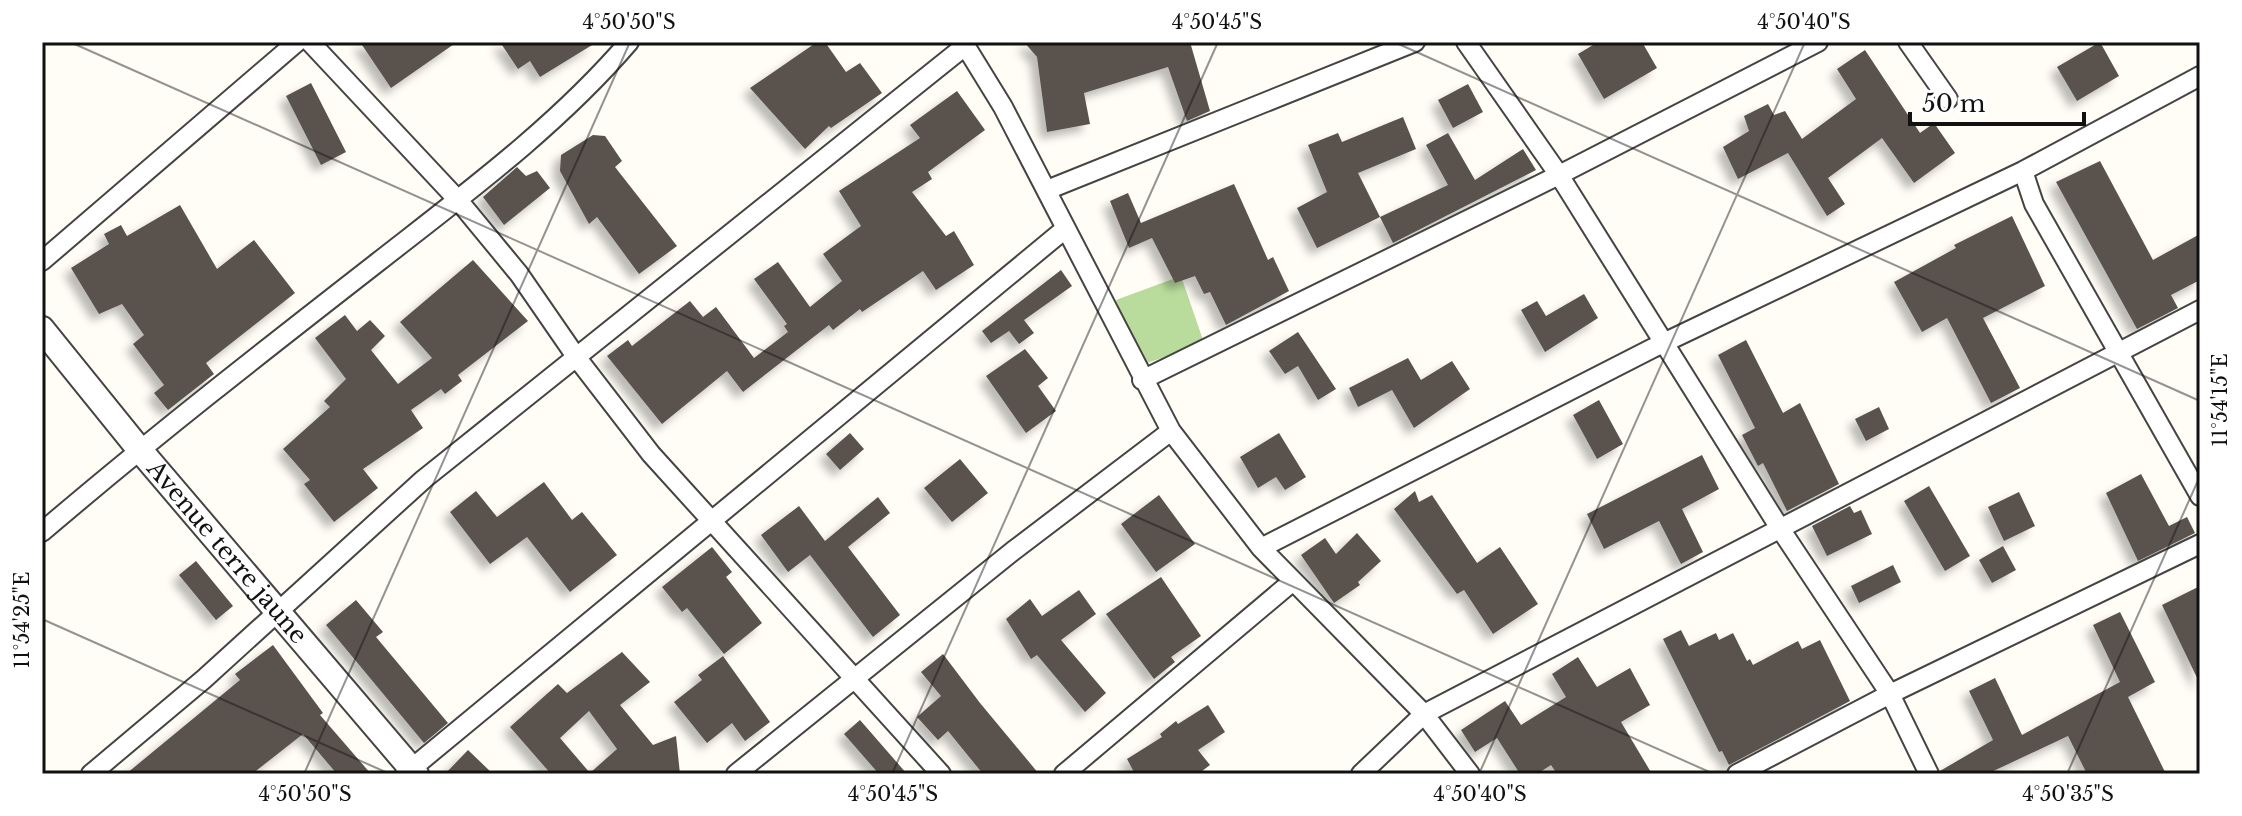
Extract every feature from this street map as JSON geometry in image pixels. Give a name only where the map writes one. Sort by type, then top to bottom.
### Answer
[{"type":"street","points":[[42,261],[297,42]]},
{"type":"street","points":[[310,42],[458,200],[519,274],[577,358],[651,454],[941,774]]},
{"type":"street","points":[[42,532],[139,449],[458,200],[591,86],[629,42]]},
{"type":"street","points":[[1047,190],[1415,42]]},
{"type":"street","points":[[1466,42],[1559,175],[1781,530],[1890,694],[1929,774]]},
{"type":"street","points":[[1142,380],[1559,175],[1818,42]]},
{"type":"street","points":[[1908,42],[1948,99]]},
{"type":"street","points":[[91,774],[424,479],[964,44],[1047,190],[1142,380],[1171,431],[1261,548],[1424,714],[1470,774]]},
{"type":"street","points":[[1261,548],[1664,342],[2023,171],[2200,76]]},
{"type":"street","points":[[2023,171],[2034,204],[2200,496]]},
{"type":"street","points":[[411,772],[1065,229]]},
{"type":"street","points":[[1361,774],[1424,714],[2200,310]]},
{"type":"street","name":"Avenue terre jaune","points":[[42,329],[411,772]]},
{"type":"street","points":[[736,774],[1013,551],[1171,431]]},
{"type":"street","points":[[1737,774],[1890,694],[2200,544]]},
{"type":"street","points":[[1064,774],[1293,581]]},
{"type":"green space","points":[[1181,276],[1204,343],[1139,366],[1116,300]]},
{"type":"building","points":[[360,42],[457,42],[391,88]]},
{"type":"building","points":[[500,42],[597,42],[540,77],[530,61],[518,69]]},
{"type":"building","points":[[817,42],[825,42],[846,72],[860,63],[882,93],[831,128],[829,126],[805,149],[750,88]]},
{"type":"building","points":[[1024,42],[1190,42],[1210,111],[1187,121],[1168,67],[1084,93],[1090,124],[1047,132],[1037,57]]},
{"type":"building","points":[[1598,42],[1642,42],[1657,68],[1604,99],[1578,54]]},
{"type":"building","points":[[2100,42],[2119,76],[2077,101],[2057,67]]},
{"type":"building","points":[[1865,50],[1920,133],[1934,123],[1955,153],[1914,183],[1882,138],[1828,178],[1845,204],[1827,216],[1788,153],[1738,179],[1723,147],[1749,131],[1744,116],[1768,104],[1774,115],[1785,111],[1802,139],[1856,99],[1837,69]]},
{"type":"building","points":[[311,83],[346,152],[321,165],[286,96]]},
{"type":"building","points":[[1468,84],[1483,112],[1453,128],[1438,100]]},
{"type":"building","points":[[957,91],[985,130],[928,172],[932,179],[912,192],[946,236],[954,231],[974,265],[936,290],[923,271],[862,312],[860,309],[833,330],[829,325],[743,392],[727,371],[662,424],[607,356],[628,340],[632,346],[690,301],[703,317],[716,307],[754,358],[788,332],[784,326],[787,324],[754,279],[778,262],[810,307],[842,281],[823,254],[861,226],[839,191],[920,138],[910,125]]},
{"type":"building","points":[[1403,117],[1416,149],[1358,173],[1380,217],[1317,248],[1297,208],[1327,192],[1308,145],[1338,133],[1342,142]]},
{"type":"building","points":[[1448,133],[1475,180],[1523,149],[1536,170],[1393,243],[1380,217],[1448,185],[1426,145]]},
{"type":"building","points":[[593,135],[605,136],[622,161],[615,167],[677,246],[639,274],[597,217],[589,224],[560,171],[561,155]]},
{"type":"building","points":[[2100,161],[2153,260],[2200,234],[2200,280],[2171,295],[2178,308],[2137,329],[2056,182]]},
{"type":"building","points":[[517,167],[526,176],[537,171],[550,188],[504,225],[483,197]]},
{"type":"building","points":[[1234,184],[1268,260],[1273,257],[1289,291],[1226,325],[1210,292],[1204,294],[1195,276],[1175,283],[1152,238],[1129,248],[1110,201],[1128,193],[1141,223]]},
{"type":"building","points":[[180,205],[217,269],[254,240],[295,293],[206,363],[214,374],[168,410],[154,393],[164,385],[133,344],[144,335],[122,304],[99,314],[71,268],[109,244],[104,234],[121,225],[127,236]]},
{"type":"building","points":[[2012,216],[2045,286],[1983,318],[2020,388],[1991,403],[1947,318],[1922,332],[1894,282],[1956,248],[1954,245]]},
{"type":"building","points":[[473,260],[528,321],[458,375],[462,381],[445,394],[441,389],[411,410],[423,428],[363,469],[378,488],[334,522],[304,484],[310,480],[283,449],[330,407],[324,401],[346,379],[315,338],[345,315],[357,331],[370,320],[385,336],[371,350],[398,384],[432,358],[400,322]]},
{"type":"building","points":[[1061,270],[1072,286],[1024,320],[1034,333],[1019,344],[1009,331],[991,343],[982,331]]},
{"type":"building","points":[[1584,294],[1598,318],[1545,352],[1521,310],[1537,301],[1546,316]]},
{"type":"building","points":[[1298,332],[1336,389],[1318,400],[1298,366],[1285,374],[1269,351]]},
{"type":"building","points":[[1746,340],[1783,413],[1800,403],[1839,484],[1787,511],[1763,463],[1758,466],[1742,435],[1755,428],[1718,355]]},
{"type":"building","points":[[1025,349],[1048,378],[1038,386],[1056,411],[1026,433],[986,376]]},
{"type":"building","points":[[1408,358],[1421,380],[1452,361],[1470,389],[1414,428],[1392,390],[1358,407],[1349,388]]},
{"type":"building","points":[[1599,400],[1623,444],[1597,459],[1573,415]]},
{"type":"building","points":[[1879,407],[1889,429],[1866,441],[1855,419]]},
{"type":"building","points":[[850,433],[864,449],[840,470],[826,454]]},
{"type":"building","points":[[1279,433],[1306,477],[1285,490],[1276,477],[1258,488],[1240,457]]},
{"type":"building","points":[[1702,455],[1719,489],[1682,509],[1703,552],[1681,564],[1659,521],[1604,549],[1587,514]]},
{"type":"building","points":[[960,459],[988,493],[952,522],[924,488]]},
{"type":"building","points":[[2141,474],[2169,526],[2187,517],[2195,533],[2138,561],[2106,493]]},
{"type":"building","points":[[544,482],[572,520],[582,512],[617,555],[570,592],[527,537],[490,564],[450,512],[476,491],[497,517]]},
{"type":"building","points":[[1929,486],[1970,556],[1945,571],[1904,501]]},
{"type":"building","points":[[1415,491],[1419,502],[1432,495],[1477,563],[1500,547],[1538,604],[1493,634],[1464,590],[1457,594],[1394,509]]},
{"type":"building","points":[[2019,492],[2035,526],[2004,541],[1988,507]]},
{"type":"building","points":[[1159,495],[1195,544],[1156,572],[1121,524]]},
{"type":"building","points":[[878,497],[890,513],[848,547],[900,615],[873,637],[810,555],[788,572],[761,535],[799,506],[825,541]]},
{"type":"building","points":[[1850,506],[1854,513],[1861,510],[1872,534],[1827,556],[1812,526]]},
{"type":"building","points":[[1357,533],[1381,561],[1358,582],[1360,585],[1334,603],[1301,555],[1325,538],[1336,554]]},
{"type":"building","points":[[2003,546],[2016,570],[1992,583],[1979,560]]},
{"type":"building","points":[[712,547],[732,572],[726,577],[762,623],[724,654],[687,608],[682,612],[662,587]]},
{"type":"building","points":[[196,561],[233,606],[216,620],[179,575]]},
{"type":"building","points":[[1893,565],[1901,582],[1859,603],[1851,586]]},
{"type":"building","points":[[1161,577],[1201,636],[1171,657],[1175,662],[1154,679],[1106,614]]},
{"type":"building","points":[[2200,586],[2200,684],[2162,605]]},
{"type":"building","points":[[1079,590],[1096,614],[1061,640],[1106,693],[1085,712],[1037,655],[1031,659],[1006,619],[1030,599],[1042,616]]},
{"type":"building","points":[[356,600],[383,632],[376,637],[448,723],[424,743],[326,625]]},
{"type":"building","points":[[2120,612],[2155,682],[2128,697],[2166,774],[2087,774],[2068,736],[1987,774],[1941,774],[1940,771],[1993,740],[1969,691],[1995,678],[2022,735],[2120,682],[2093,625]]},
{"type":"building","points":[[1681,630],[1689,646],[1716,633],[1719,640],[1733,633],[1747,661],[1750,659],[1753,665],[1798,641],[1802,649],[1820,640],[1850,701],[1729,765],[1722,751],[1719,752],[1663,639]]},
{"type":"building","points":[[273,645],[323,713],[320,715],[371,774],[337,774],[303,734],[252,774],[126,774],[240,680],[235,674]]},
{"type":"building","points":[[622,652],[650,682],[620,705],[653,745],[676,736],[680,774],[551,774],[510,727],[558,684],[567,693]],"holes":[[[589,711],[617,749],[590,773],[560,738]]]},
{"type":"building","points":[[943,654],[1039,774],[983,774],[948,731],[938,740],[917,717],[941,696],[921,672]]},
{"type":"building","points":[[723,656],[770,722],[745,741],[732,723],[707,743],[674,702],[702,680],[698,675]]},
{"type":"building","points":[[1578,657],[1597,687],[1630,668],[1650,705],[1621,722],[1652,774],[1557,774],[1551,765],[1537,774],[1520,774],[1497,738],[1475,752],[1461,730],[1505,701],[1521,725],[1566,697],[1552,674]]},
{"type":"building","points":[[1208,705],[1225,732],[1198,750],[1210,765],[1198,774],[1135,774],[1127,759],[1162,737],[1160,734],[1176,721],[1178,724]]},
{"type":"building","points":[[860,720],[907,774],[879,774],[844,734]]},
{"type":"building","points":[[468,750],[493,774],[445,774]]}]
